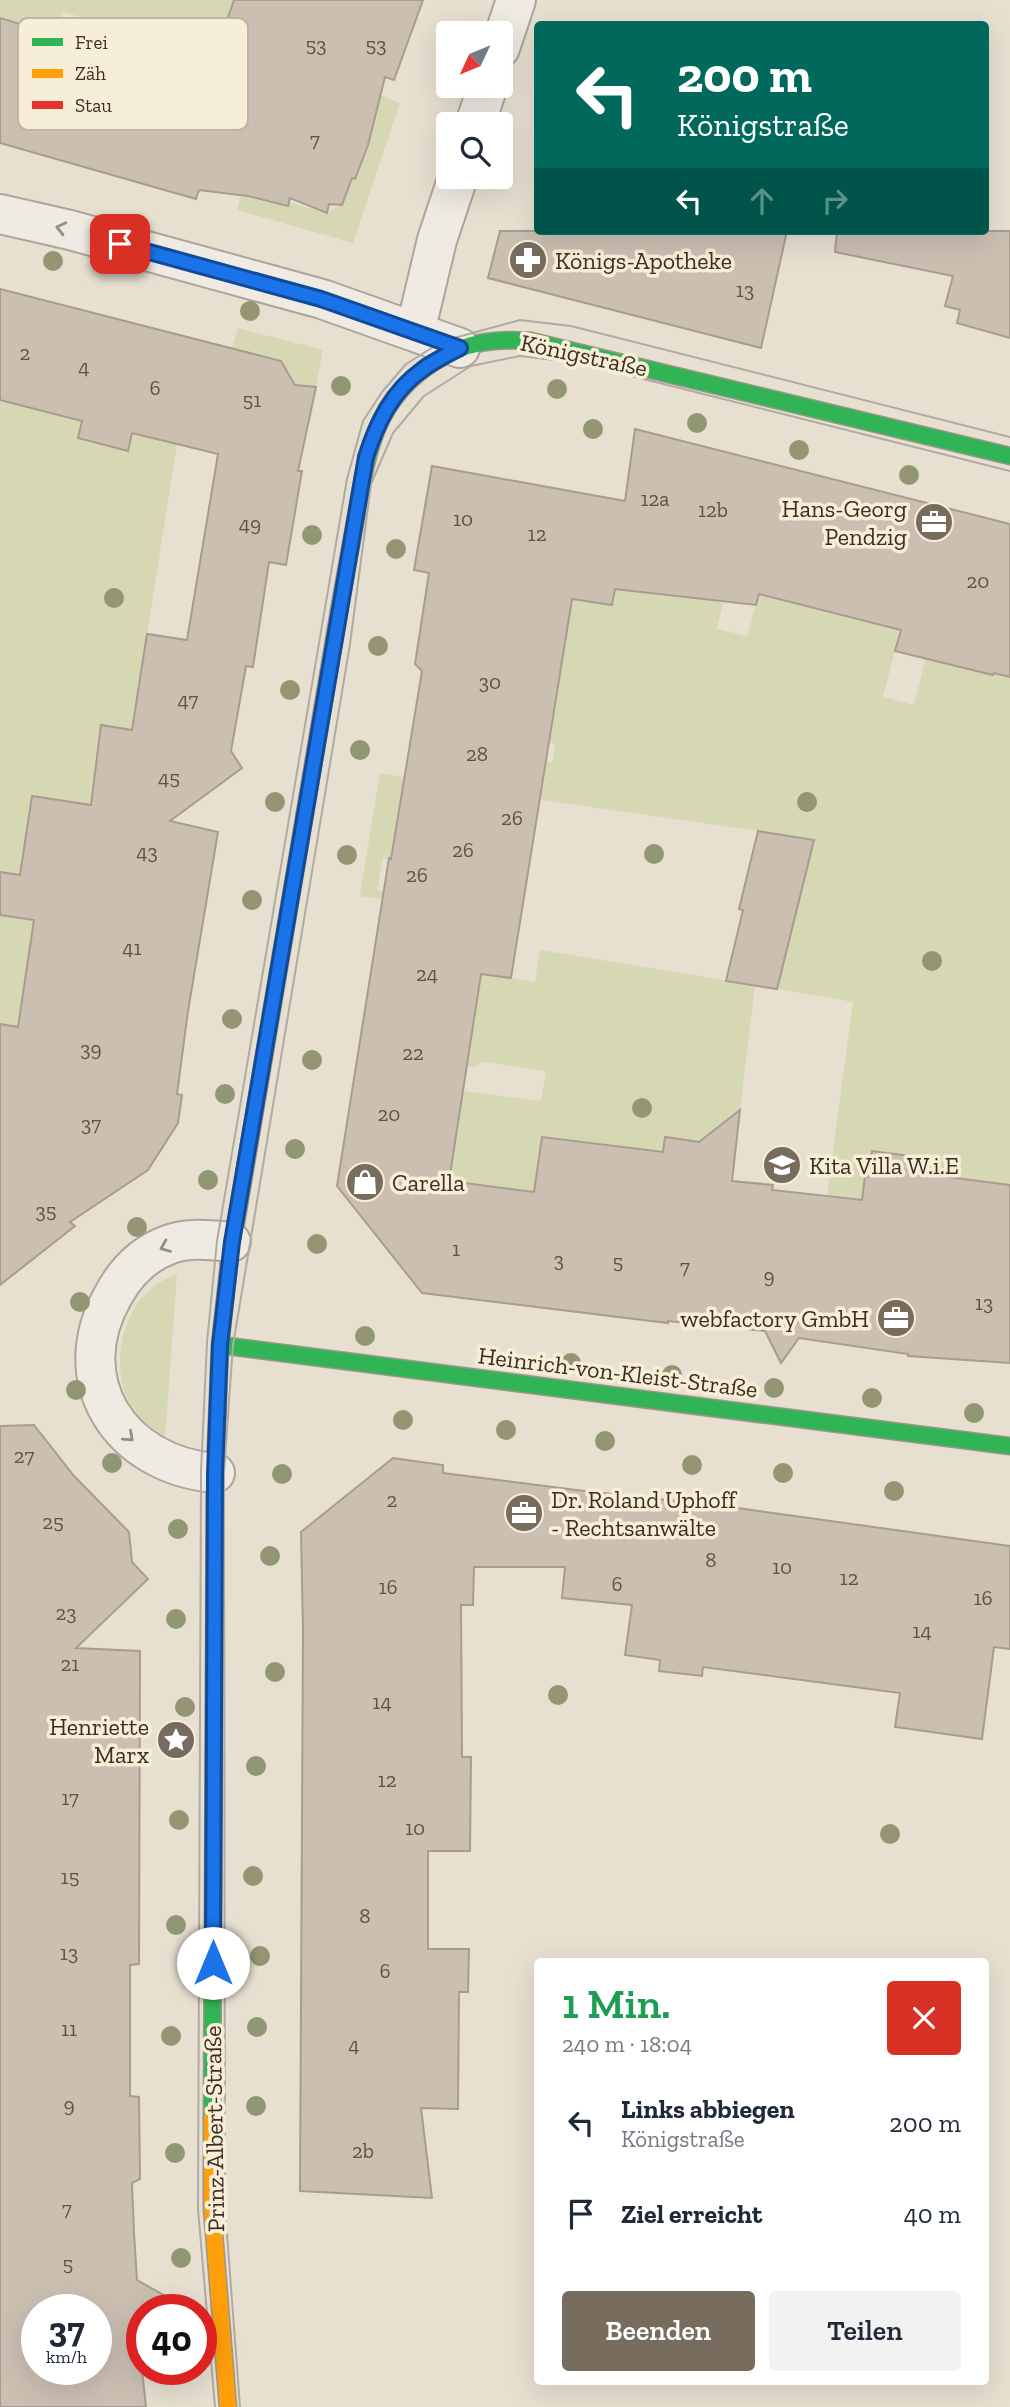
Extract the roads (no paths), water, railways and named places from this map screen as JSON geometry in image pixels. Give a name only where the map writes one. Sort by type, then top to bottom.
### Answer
[{"type":"street","points":[[509,21],[516,0]]},
{"type":"street","points":[[415,332],[436,240],[454,189]]},
{"type":"street","points":[[0,214],[70,230],[321,299],[460,348]]},
{"type":"street","name":"Königstraße","points":[[460,348],[496,339],[531,341],[1010,456]]},
{"type":"street","name":"Prinz-Albert-Straße","points":[[228,2407],[212,2208],[215,1473],[220,1345],[232,1242],[366,457],[373,433],[390,401],[421,370],[460,348]]},
{"type":"street","points":[[215,1473],[175,1464],[145,1451],[125,1435],[109,1414],[99,1392],[94,1362],[98,1334],[108,1304],[124,1276],[148,1254],[169,1244],[191,1240],[232,1242]]},
{"type":"street","name":"Heinrich-von-Kleist-Straße","points":[[220,1345],[1010,1446]]},
{"type":"tram line","points":[[215,2407],[198,2209],[201,1471],[207,1342],[217,1241],[347,479],[363,421],[382,392],[406,364],[443,341],[520,320],[571,326],[1010,437]]},
{"type":"tram line","points":[[240,2407],[225,2207],[224,1472],[233,1345],[350,644],[371,484],[393,433],[424,396],[471,366],[520,356],[580,363],[1010,471]]},
{"type":"place","name":"Königs-Apotheke","points":[[528,260]]},
{"type":"place","name":"Hans-Georg Pendzig","points":[[934,522]]},
{"type":"place","name":"Kita Villa W.i.E","points":[[782,1165]]},
{"type":"place","name":"Carella","points":[[365,1182]]},
{"type":"place","name":"webfactory GmbH","points":[[896,1318]]},
{"type":"place","name":"Dr. Roland Uphoff - Rechtsanwälte","points":[[524,1513]]},
{"type":"place","name":"Henriette Marx","points":[[176,1740]]}]
